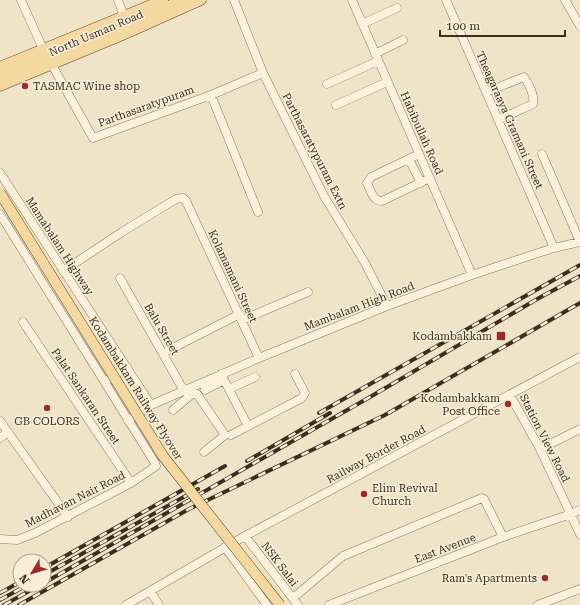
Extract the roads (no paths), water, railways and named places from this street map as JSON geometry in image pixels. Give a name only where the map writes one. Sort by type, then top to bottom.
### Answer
[{"type":"main road","name":"North Usman Road","points":[[0,67],[163,0]]},
{"type":"main road","points":[[0,76],[183,0]]},
{"type":"main road","name":"North Usman Road","points":[[0,86],[125,34],[201,0]]},
{"type":"main road","name":"Kodambakkam Railway Flyover","points":[[0,192],[163,456],[280,605]]},
{"type":"street","points":[[21,0],[43,49]]},
{"type":"street","points":[[118,0],[124,16]]},
{"type":"street","name":"Parthasaratypuram Extn","points":[[234,0],[263,73],[324,196],[365,263],[387,306]]},
{"type":"street","name":"Habibullah Road","points":[[352,0],[472,275]]},
{"type":"street","name":"Theagaraaya Gramani Street","points":[[446,0],[554,248]]},
{"type":"street","points":[[565,0],[580,26]]},
{"type":"street","points":[[362,24],[397,8]]},
{"type":"street","points":[[327,84],[377,58],[403,40]]},
{"type":"street","name":"Parthasaratypuram","points":[[52,65],[93,138],[263,73]]},
{"type":"street","points":[[486,92],[524,77],[533,96],[533,104],[498,120]]},
{"type":"street","points":[[336,105],[387,82]]},
{"type":"street","points":[[211,94],[258,212]]},
{"type":"street","points":[[419,154],[371,177],[367,183],[374,198],[378,201],[382,201],[430,178]]},
{"type":"street","points":[[542,154],[580,242]]},
{"type":"street","points":[[409,159],[420,183]]},
{"type":"street","name":"Mamabalam Highway","points":[[0,173],[63,272],[151,405]]},
{"type":"street","name":"Kolamamani Street","points":[[63,272],[122,232],[176,199],[183,198],[188,204],[259,358]]},
{"type":"street","points":[[2,220],[128,421],[151,405]]},
{"type":"street","name":"Mambalam High Road","points":[[151,405],[223,377],[259,358],[387,306],[472,275],[554,248],[580,242]]},
{"type":"street","name":"Balu Street","points":[[120,278],[164,353],[184,391]]},
{"type":"street","points":[[164,353],[241,317],[308,292]]},
{"type":"street","name":"Palat Sankaran Street","points":[[23,322],[130,483]]},
{"type":"street","points":[[81,344],[101,329]]},
{"type":"street","name":"Railway Border Road","points":[[126,605],[245,536],[580,357]]},
{"type":"street","points":[[104,382],[127,368]]},
{"type":"street","points":[[231,435],[302,398],[305,393],[295,374]]},
{"type":"street","points":[[205,390],[223,377],[248,426]]},
{"type":"street","points":[[229,389],[255,377]]},
{"type":"street","points":[[172,410],[192,394],[197,394],[225,434],[224,437],[204,452]]},
{"type":"street","points":[[174,395],[181,403]]},
{"type":"street","name":"Station View Road","points":[[510,395],[540,450],[580,534]]},
{"type":"street","points":[[0,421],[68,517]]},
{"type":"street","name":"Madhavan Nair Road","points":[[0,539],[17,540],[35,533],[68,517],[130,483],[156,466],[128,421]]},
{"type":"street","points":[[540,450],[580,429]]},
{"type":"street","points":[[0,438],[8,432]]},
{"type":"street","points":[[292,598],[343,556],[482,498],[484,499],[503,537]]},
{"type":"street","name":"East Avenue","points":[[329,605],[503,537],[580,510]]},
{"type":"street","name":"NSK Salai","points":[[245,536],[298,605]]},
{"type":"street","points":[[225,547],[268,605]]},
{"type":"street","points":[[538,605],[580,589]]},
{"type":"street","points":[[150,591],[159,605]]},
{"type":"railway","points":[[319,413],[580,265]]},
{"type":"railway","points":[[52,578],[370,397],[539,298],[580,276]]},
{"type":"railway","points":[[19,605],[189,509],[385,415],[580,303]]},
{"type":"railway","points":[[247,461],[330,413]]},
{"type":"railway","points":[[52,563],[225,466]]},
{"type":"railway","points":[[52,571],[198,489]]},
{"type":"railway","points":[[0,593],[12,586]]},
{"type":"railway","points":[[0,600],[13,593]]},
{"type":"railway","points":[[4,605],[26,593]]},
{"type":"place","name":"TASMAC Wine shop","points":[[25,86]]},
{"type":"place","name":"Kodambakkam","points":[[501,336]]},
{"type":"place","name":"Kodambakkam Post Office","points":[[508,404]]},
{"type":"place","name":"GB COLORS","points":[[47,408]]},
{"type":"place","name":"Elim Revival Church","points":[[364,494]]},
{"type":"place","name":"Ram's Apartments","points":[[545,578]]}]
